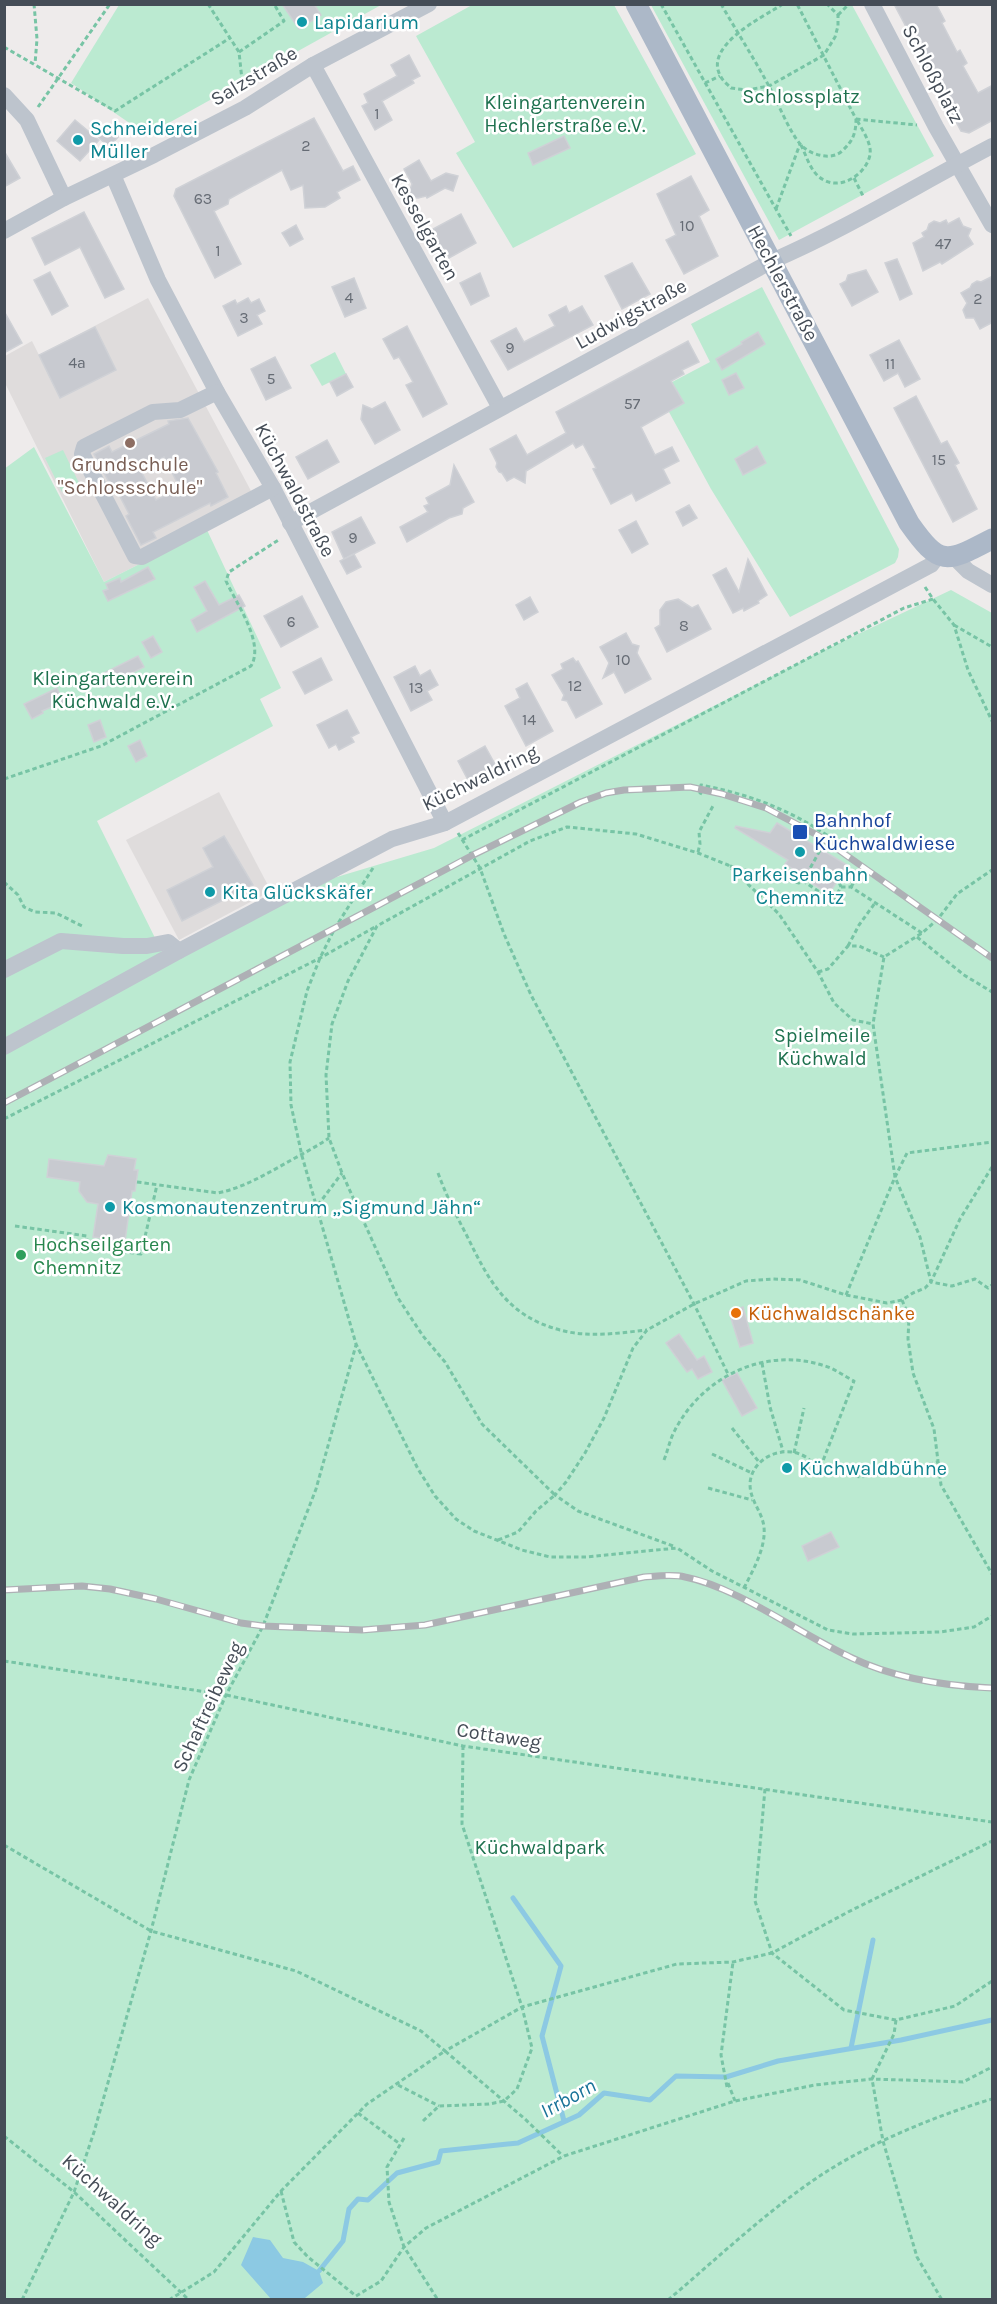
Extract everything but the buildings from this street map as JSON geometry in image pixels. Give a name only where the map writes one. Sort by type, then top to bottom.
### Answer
[{"type":"main road","name":"Hechlerstraße","points":[[636,4],[909,523],[928,549],[946,556]]},
{"type":"main road","points":[[946,556],[968,552],[993,539]]},
{"type":"street","name":"Salzstraße","points":[[4,231],[64,198],[245,108],[313,65],[429,4]]},
{"type":"street","name":"Schloßplatz","points":[[872,4],[936,127],[993,225]]},
{"type":"street","name":"Kesselgarten","points":[[313,65],[500,408]]},
{"type":"street","points":[[4,95],[27,120],[64,198]]},
{"type":"street","name":"Ludwigstraße","points":[[292,526],[500,408],[771,261],[870,212],[993,146]]},
{"type":"street","name":"Küchwaldstraße","points":[[113,175],[158,280],[217,392],[273,488],[445,823]]},
{"type":"street","points":[[217,392],[180,410],[153,412],[84,447],[82,454],[135,556],[142,557],[273,488]]},
{"type":"street","points":[[946,556],[993,585]]},
{"type":"street","name":"Küchwaldring","points":[[4,1047],[179,951],[392,839],[445,823],[946,556]]},
{"type":"street","points":[[4,970],[61,941],[123,946],[147,946],[168,942],[179,951]]},
{"type":"path","points":[[34,4],[37,39],[34,64]]},
{"type":"path","points":[[27,120],[47,96],[57,77],[110,4]]},
{"type":"path","points":[[208,4],[239,52],[245,108]]},
{"type":"path","points":[[239,52],[284,21],[274,4]]},
{"type":"path","points":[[661,4],[798,249]]},
{"type":"path","points":[[721,4],[769,86],[813,171],[824,180],[840,184],[854,178],[863,169],[871,154],[868,140],[797,4]]},
{"type":"path","points":[[783,4],[738,32],[725,45],[719,60],[720,76],[730,88],[747,90],[769,86],[824,55],[838,27],[838,15],[827,4]]},
{"type":"path","points":[[838,15],[849,4]]},
{"type":"path","points":[[4,47],[115,111],[230,38]]},
{"type":"path","points":[[705,83],[720,76]]},
{"type":"path","points":[[856,119],[936,127]]},
{"type":"path","points":[[800,144],[812,153],[826,156],[840,154],[851,142],[856,132],[856,119]]},
{"type":"path","points":[[776,209],[800,144]]},
{"type":"path","points":[[854,178],[870,212]]},
{"type":"path","points":[[4,779],[101,746],[251,666],[256,650],[253,635],[226,581],[229,572],[292,526]]},
{"type":"path","points":[[917,572],[933,599],[954,625],[968,670],[993,721]]},
{"type":"path","points":[[462,840],[904,608],[933,599]]},
{"type":"path","points":[[954,625],[993,646]]},
{"type":"path","points":[[4,1119],[320,958],[530,841],[567,827],[636,834],[728,865],[799,883],[803,881],[828,836],[786,810],[746,795],[701,785],[700,793],[702,794]]},
{"type":"path","points":[[698,853],[699,832],[714,804]]},
{"type":"path","points":[[445,823],[455,830],[480,868],[504,934],[531,995],[694,1304],[728,1374]]},
{"type":"path","points":[[375,865],[334,928],[320,958],[307,991],[290,1062],[291,1105],[302,1156],[356,1344],[418,1469],[435,1496],[456,1519],[474,1531],[522,1550],[550,1557],[586,1557],[677,1548]]},
{"type":"path","points":[[728,865],[779,914],[818,972],[834,1003],[853,1020],[873,1024]]},
{"type":"path","points":[[931,1282],[920,1237],[895,1177],[873,1024],[884,957],[922,933],[938,919],[957,894],[993,870]]},
{"type":"path","points":[[842,887],[839,882],[844,874],[856,878],[851,887]]},
{"type":"path","points":[[803,881],[833,901],[842,887]]},
{"type":"path","points":[[4,882],[18,895],[24,907],[35,912],[56,913],[91,930]]},
{"type":"path","points":[[842,887],[851,887],[922,933]]},
{"type":"path","points":[[818,972],[828,969],[848,946],[859,925],[875,903]]},
{"type":"path","points":[[377,926],[348,981],[332,1024],[326,1075],[330,1138],[342,1173],[398,1298],[423,1336],[445,1362],[482,1424],[555,1495],[578,1510],[677,1548],[712,1571],[828,1630],[853,1634],[940,1632],[974,1627],[993,1616]]},
{"type":"path","points":[[916,937],[964,975],[993,992]]},
{"type":"path","points":[[848,946],[859,946],[884,957]]},
{"type":"path","points":[[137,1182],[218,1193],[245,1186],[302,1156],[330,1138]]},
{"type":"path","points":[[846,1295],[907,1153],[993,1142]]},
{"type":"path","points":[[498,1540],[518,1532],[536,1510],[555,1495],[566,1482],[604,1418],[633,1348],[647,1330],[694,1304],[746,1281],[800,1280],[846,1295],[887,1303],[902,1300],[925,1288],[931,1282],[960,1219],[993,1167]]},
{"type":"path","points":[[317,1206],[342,1173]]},
{"type":"path","points":[[438,1173],[485,1272],[496,1291],[518,1312],[561,1331],[593,1334],[647,1330]]},
{"type":"path","points":[[15,1226],[87,1236],[86,1247],[141,1254],[157,1185]]},
{"type":"path","points":[[931,1282],[952,1286],[975,1279],[988,1288],[993,1285]]},
{"type":"path","points":[[902,1300],[909,1317],[908,1339],[913,1373],[934,1429],[941,1485],[993,1574]]},
{"type":"path","name":"Schaftreibeweg","points":[[22,2300],[74,2192],[94,2132],[151,1931],[189,1780],[226,1695],[263,1626],[316,1489],[356,1344]]},
{"type":"path","points":[[664,1460],[675,1430],[694,1402],[710,1386],[728,1374],[749,1365],[787,1359],[825,1366],[854,1381],[819,1471]]},
{"type":"path","points":[[762,1363],[770,1407],[783,1451]]},
{"type":"path","points":[[794,1453],[804,1408]]},
{"type":"path","points":[[732,1428],[760,1462]]},
{"type":"path","points":[[744,1588],[760,1554],[764,1527],[752,1500],[750,1482],[752,1473],[760,1462],[771,1454],[783,1451],[801,1454],[819,1471],[861,1477],[938,1462]]},
{"type":"path","points":[[712,1455],[752,1473]]},
{"type":"path","points":[[708,1488],[752,1500]]},
{"type":"path","name":"Cottaweg","points":[[4,1661],[226,1695],[463,1746],[993,1822]]},
{"type":"path","points":[[397,2085],[439,2106],[489,2104],[504,2100],[517,2089],[532,2048],[522,2007],[462,1824],[463,1746]]},
{"type":"path","points":[[765,1788],[755,1901],[772,1953],[844,2010],[896,2020],[955,2006],[993,1981]]},
{"type":"path","points":[[169,2300],[214,2272],[281,2191],[367,2104],[445,2051],[522,2007],[677,1964],[733,1962],[772,1953],[848,1912],[993,1841]]},
{"type":"path","points":[[4,1845],[151,1931],[296,1971],[421,2031],[504,2100],[564,2156]]},
{"type":"path","points":[[733,1962],[721,2055],[727,2087],[726,2077],[735,2101]]},
{"type":"path","points":[[896,2020],[894,2034],[872,2079],[883,2141],[917,2257],[942,2300]]},
{"type":"path","points":[[281,2191],[294,2242],[308,2257],[338,2279],[356,2296],[381,2280],[405,2247],[426,2228],[564,2156],[735,2101],[815,2085],[872,2079],[963,2082],[993,2067]]},
{"type":"path","points":[[668,2300],[796,2193],[830,2170],[883,2141],[970,2105],[993,2099]]},
{"type":"path","points":[[423,2121],[439,2106]]},
{"type":"path","points":[[358,2113],[400,2144]]},
{"type":"path","name":"Küchwaldring","points":[[4,2136],[74,2192],[189,2300]]},
{"type":"path","points":[[404,2138],[387,2167],[389,2202],[405,2247],[438,2300]]},
{"type":"shaded area","name":"Grundschule \"Schlossschule\"","points":[[148,298],[258,504],[104,582],[5,383],[5,356],[32,341],[39,355]]},
{"type":"shaded area","points":[[219,792],[271,891],[179,940],[126,840]]},
{"type":"green space","points":[[119,5],[381,5],[147,135],[71,83]]},
{"type":"green space","name":"Kleingartenverein Hechlerstraße e.V.","points":[[472,5],[614,5],[696,154],[513,248],[456,153],[475,142],[416,36]]},
{"type":"green space","name":"Schlossplatz","points":[[651,5],[852,5],[934,156],[779,240]]},
{"type":"green space","points":[[762,287],[899,549],[895,563],[790,617],[711,489],[657,390],[710,362],[691,324]]},
{"type":"green space","points":[[335,352],[346,374],[322,386],[310,365]]},
{"type":"green space","name":"Küchwaldpark","points":[[34,447],[104,582],[207,530],[281,688],[260,699],[273,726],[97,821],[164,956],[330,879],[434,848],[812,656],[951,590],[992,613],[992,2299],[5,2299],[4,469]]},
{"type":"green space","points":[[63,450],[79,483],[62,492],[45,458]]},
{"type":"water","points":[[253,2237],[270,2240],[283,2258],[303,2262],[319,2271],[323,2283],[306,2299],[271,2299],[241,2265]]},
{"type":"waterway","points":[[513,1898],[561,1966],[542,2036],[564,2121]]},
{"type":"waterway","points":[[851,2048],[873,1940]]},
{"type":"waterway","name":"Irrborn","points":[[319,2271],[343,2241],[349,2209],[358,2199],[368,2200],[397,2173],[438,2162],[441,2151],[518,2143],[579,2115],[604,2093],[650,2100],[676,2076],[726,2077],[778,2061],[901,2040],[992,2020]]},
{"type":"railway","points":[[4,1103],[473,855],[581,802],[606,793],[624,790],[690,787],[766,808],[819,836],[992,958]]},
{"type":"railway","points":[[4,1590],[82,1586],[110,1589],[156,1599],[241,1623],[362,1630],[425,1625],[644,1577],[675,1576],[705,1582],[726,1590],[867,1664],[919,1680],[992,1688]]},
{"type":"place","name":"Lapidarium","points":[[302,22]]},
{"type":"place","name":"Schneiderei Müller","points":[[78,140]]},
{"type":"place","name":"Grundschule \"Schlossschule\"","points":[[130,443]]},
{"type":"place","name":"Bahnhof Küchwaldwiese","points":[[800,832]]},
{"type":"place","name":"Parkeisenbahn Chemnitz","points":[[800,852]]},
{"type":"place","name":"Kita Glückskäfer","points":[[210,892]]},
{"type":"place","name":"Kosmonautenzentrum „Sigmund Jähn“","points":[[110,1207]]},
{"type":"place","name":"Hochseilgarten Chemnitz","points":[[21,1255]]},
{"type":"place","name":"Küchwaldschänke","points":[[736,1313]]},
{"type":"place","name":"Küchwaldbühne","points":[[787,1468]]},
{"type":"park label","name":"Kleingartenverein Küchwald e.V.","points":[[113,690]]},
{"type":"park label","name":"Spielmeile Küchwald","points":[[822,1046]]}]
